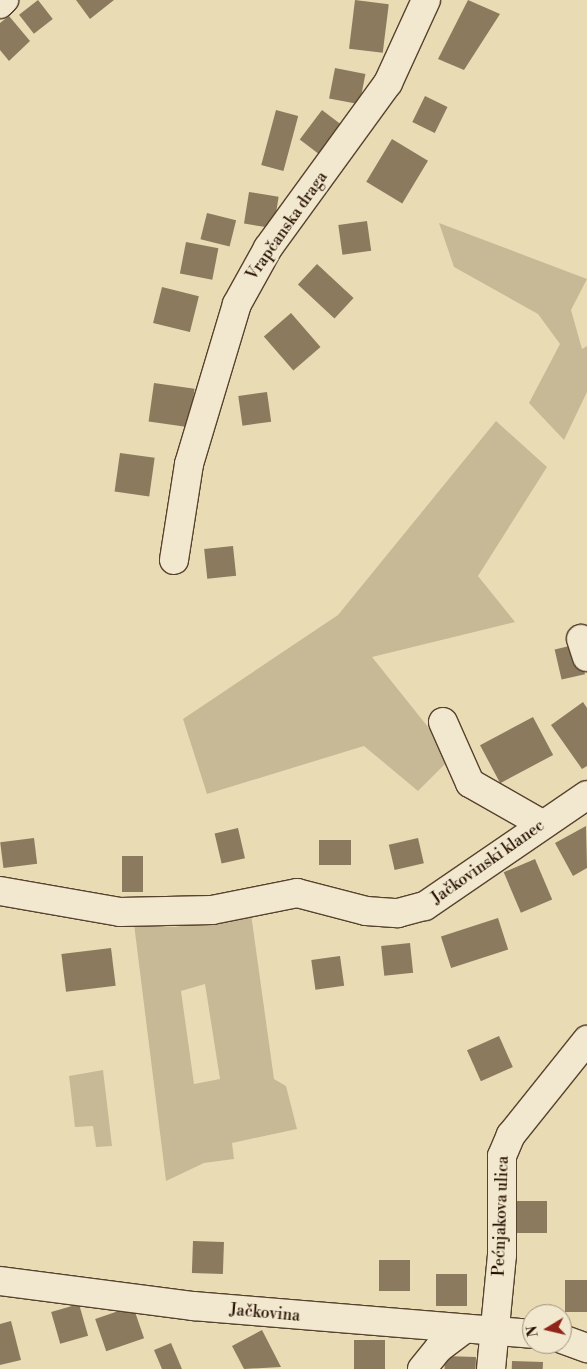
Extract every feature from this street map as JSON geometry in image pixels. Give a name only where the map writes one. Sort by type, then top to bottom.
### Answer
[{"type":"street","points":[[0,4],[4,0]]},
{"type":"street","name":"Vrapčanska draga","points":[[174,560],[189,464],[236,304],[268,248],[388,83],[426,0]]},
{"type":"street","points":[[443,722],[470,783],[542,824]]},
{"type":"street","name":"Jačkovinski klanec","points":[[0,891],[120,912],[212,910],[297,893],[366,911],[398,913],[425,906],[542,824],[587,795]]},
{"type":"street","name":"Pećnjakova ulica","points":[[491,1369],[493,1331],[502,1255],[502,1156],[511,1135],[587,1040]]},
{"type":"street","name":"Jačkovina","points":[[0,1281],[193,1306],[463,1330],[522,1333]]},
{"type":"street","points":[[422,1369],[439,1348],[463,1330]]},
{"type":"street","points":[[572,1343],[587,1348]]},
{"type":"shaded area","points":[[439,223],[587,279],[571,310],[582,349],[587,346],[587,392],[564,440],[529,403],[560,344],[538,314],[454,267]]},
{"type":"shaded area","points":[[496,421],[547,467],[478,576],[515,622],[372,657],[452,757],[418,791],[364,746],[207,794],[183,719],[338,615]]},
{"type":"shaded area","points":[[251,914],[274,1079],[286,1086],[297,1129],[232,1143],[234,1159],[204,1163],[166,1181],[134,924],[175,927]],"holes":[[[205,984],[220,1079],[194,1084],[181,991]]]},
{"type":"shaded area","points":[[103,1070],[112,1146],[96,1147],[93,1126],[75,1127],[69,1076]]},
{"type":"building","points":[[38,0],[53,19],[34,34],[19,15]]},
{"type":"building","points":[[76,0],[114,0],[90,19]]},
{"type":"building","points":[[355,0],[389,4],[383,53],[349,49]]},
{"type":"building","points":[[468,0],[500,14],[464,70],[438,59]]},
{"type":"building","points":[[9,16],[30,41],[9,61],[0,50],[0,23]]},
{"type":"building","points":[[335,68],[365,74],[360,104],[329,98]]},
{"type":"building","points":[[425,96],[447,107],[435,133],[412,122]]},
{"type":"building","points":[[276,110],[298,116],[283,171],[261,165]]},
{"type":"building","points":[[322,110],[343,126],[320,155],[300,140]]},
{"type":"building","points":[[392,139],[428,161],[402,203],[366,182]]},
{"type":"building","points":[[249,192],[279,197],[274,228],[244,224]]},
{"type":"building","points":[[207,213],[236,220],[230,246],[200,239]]},
{"type":"building","points":[[367,221],[371,251],[342,255],[338,225]]},
{"type":"building","points":[[186,242],[218,248],[212,280],[180,273]]},
{"type":"building","points":[[317,264],[354,298],[334,319],[298,284]]},
{"type":"building","points":[[162,287],[199,296],[190,332],[153,323]]},
{"type":"building","points":[[291,313],[321,347],[293,371],[264,337]]},
{"type":"building","points":[[154,383],[195,389],[189,427],[149,422]]},
{"type":"building","points":[[267,392],[271,422],[242,426],[238,396]]},
{"type":"building","points":[[120,453],[155,458],[149,496],[115,492]]},
{"type":"building","points":[[233,546],[236,576],[207,579],[204,549]]},
{"type":"building","points":[[578,644],[585,674],[562,680],[555,649]]},
{"type":"building","points":[[583,702],[587,708],[587,766],[582,769],[551,725]]},
{"type":"building","points":[[533,717],[553,755],[500,783],[480,745]]},
{"type":"building","points":[[586,826],[587,868],[573,876],[555,843]]},
{"type":"building","points":[[238,828],[245,858],[222,864],[215,833]]},
{"type":"building","points":[[34,838],[37,864],[3,868],[0,842]]},
{"type":"building","points":[[418,838],[424,863],[395,870],[389,845]]},
{"type":"building","points":[[319,840],[351,840],[351,865],[319,865]]},
{"type":"building","points":[[122,856],[143,856],[143,892],[122,892]]},
{"type":"building","points":[[535,859],[552,900],[521,913],[504,872]]},
{"type":"building","points":[[498,918],[508,949],[451,968],[441,937]]},
{"type":"building","points":[[410,943],[413,973],[384,976],[381,946]]},
{"type":"building","points":[[111,948],[116,986],[66,992],[61,954]]},
{"type":"building","points":[[340,956],[344,986],[315,990],[311,960]]},
{"type":"building","points":[[499,1036],[513,1067],[481,1081],[467,1050]]},
{"type":"building","points":[[516,1201],[547,1201],[547,1233],[516,1233]]},
{"type":"building","points":[[193,1241],[224,1242],[223,1274],[192,1273]]},
{"type":"building","points":[[379,1260],[410,1260],[410,1291],[379,1291]]},
{"type":"building","points":[[436,1274],[467,1274],[467,1306],[436,1306]]},
{"type":"building","points":[[565,1280],[587,1280],[587,1312],[572,1312],[572,1304],[565,1304]]},
{"type":"building","points":[[79,1304],[88,1336],[60,1344],[51,1312]]},
{"type":"building","points":[[133,1306],[144,1338],[106,1351],[95,1319]]},
{"type":"building","points":[[11,1321],[21,1360],[0,1365],[0,1324]]},
{"type":"building","points":[[262,1330],[281,1367],[244,1369],[232,1346]]},
{"type":"building","points":[[354,1340],[385,1340],[385,1369],[354,1369]]},
{"type":"building","points":[[171,1343],[182,1369],[162,1369],[154,1350]]},
{"type":"building","points":[[445,1356],[476,1357],[476,1369],[445,1369]]},
{"type":"building","points":[[512,1361],[543,1362],[543,1369],[512,1369]]}]
